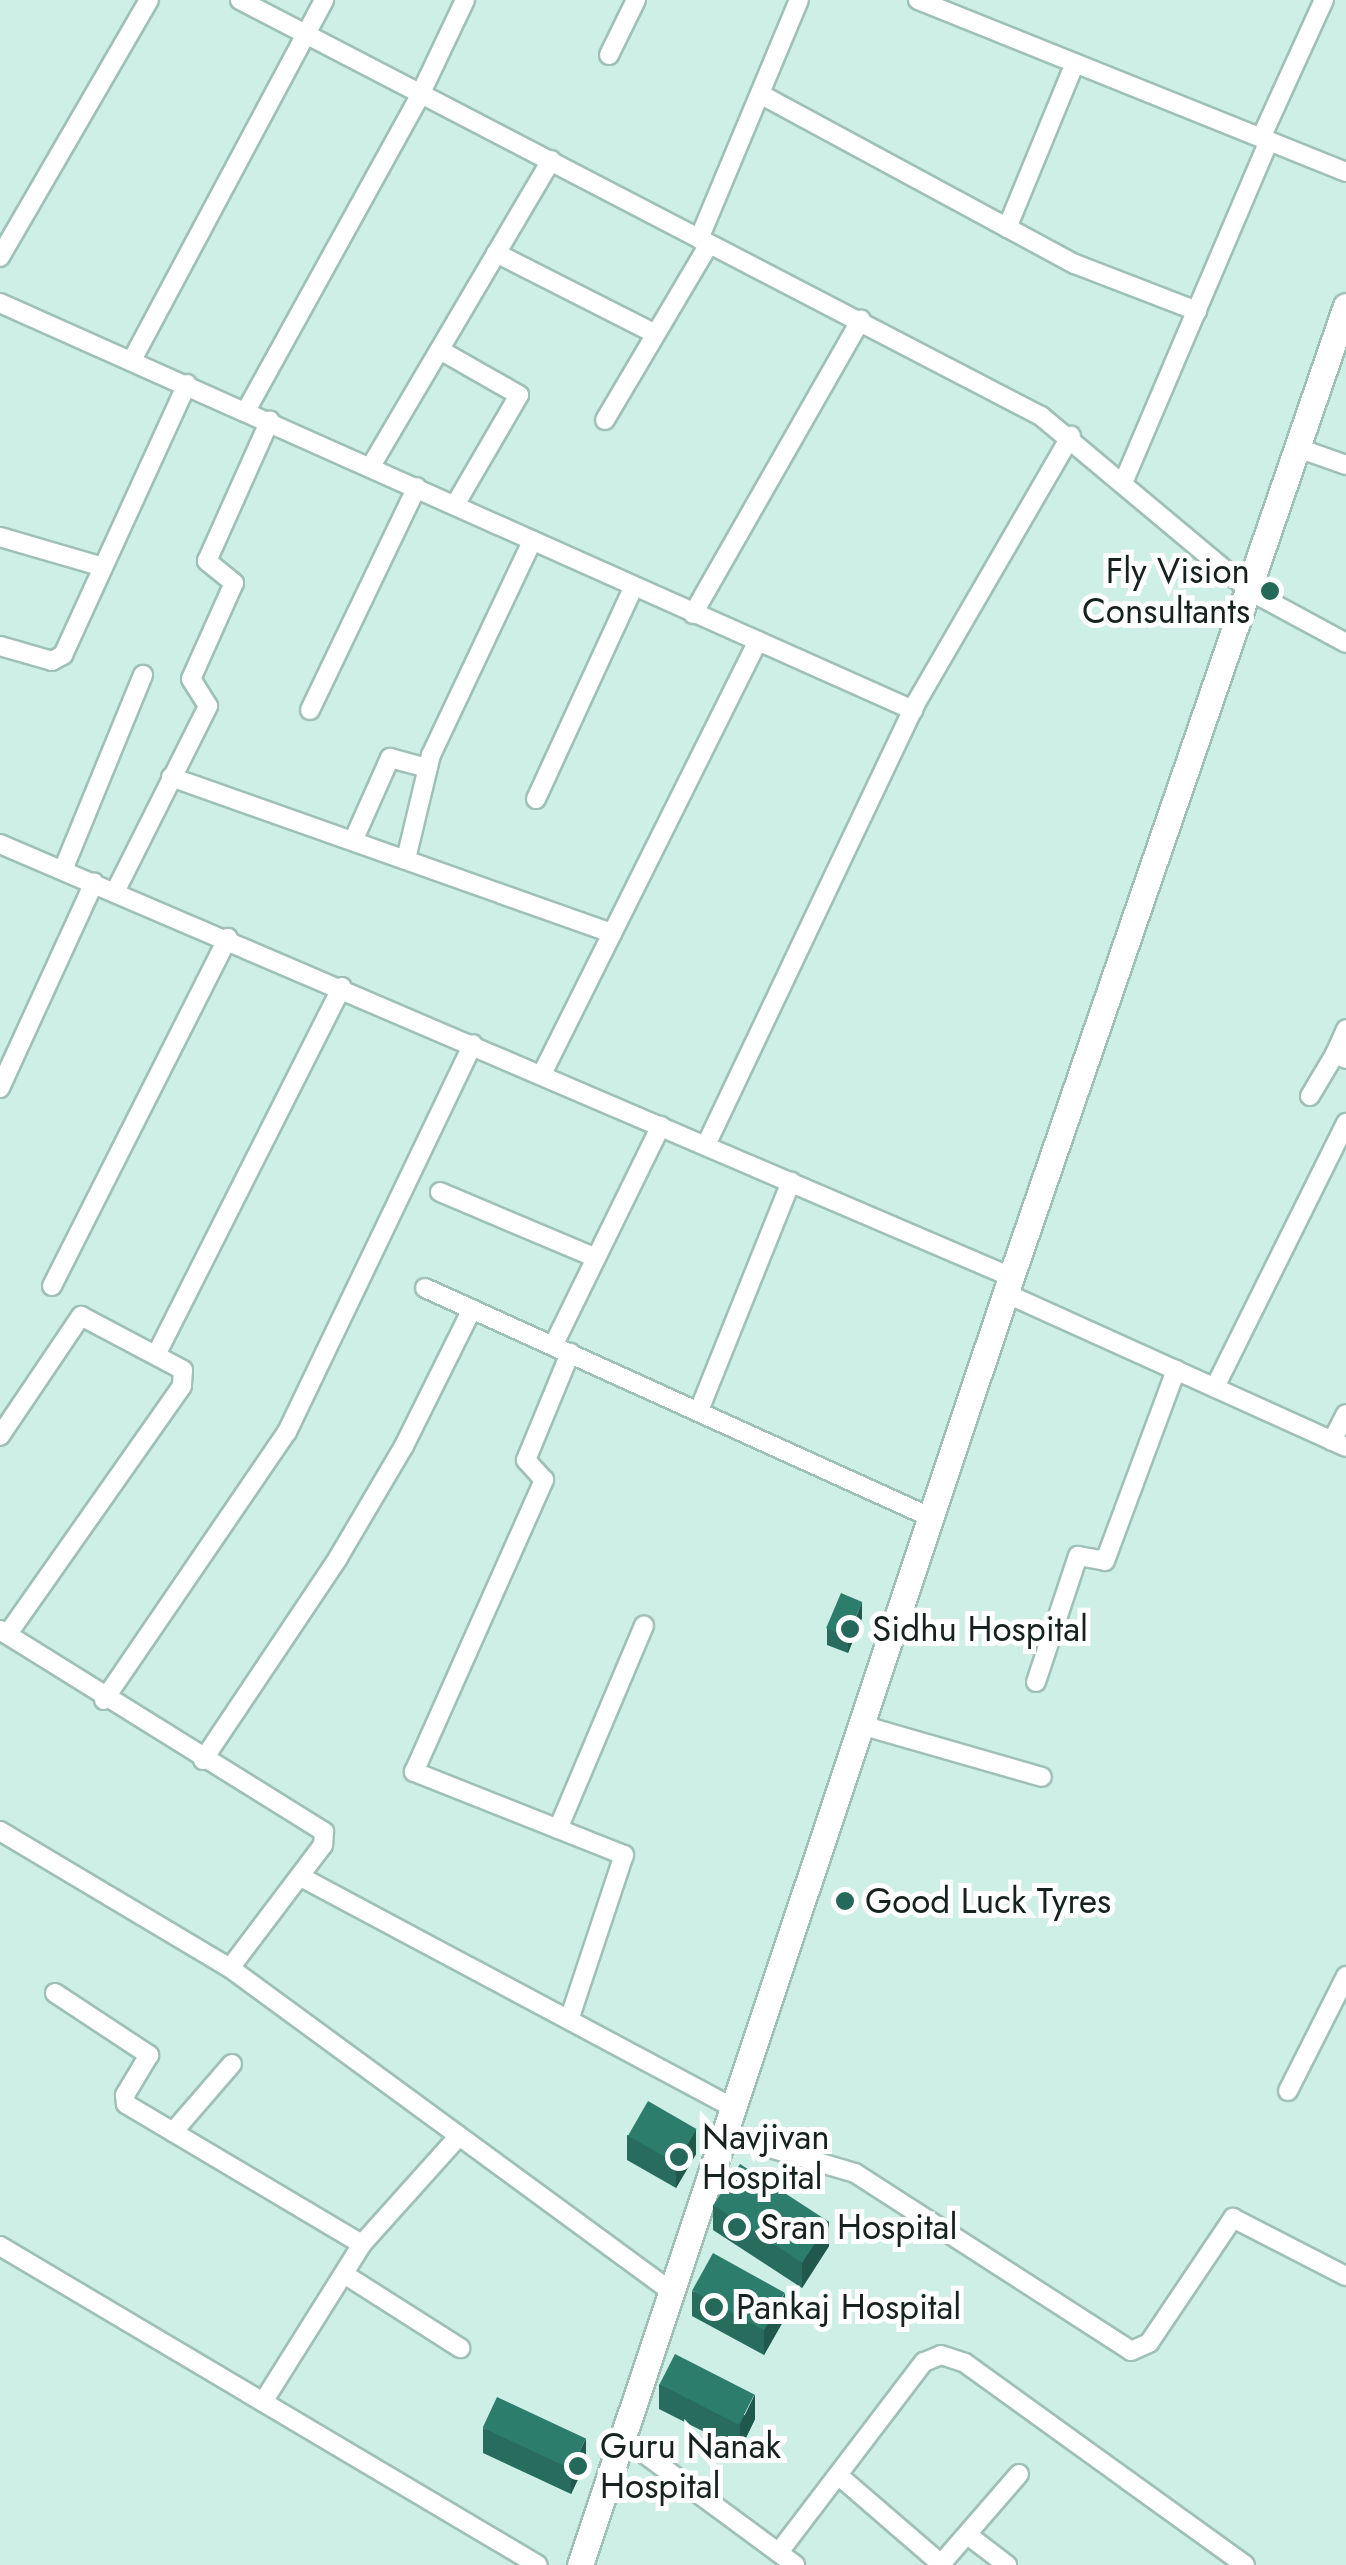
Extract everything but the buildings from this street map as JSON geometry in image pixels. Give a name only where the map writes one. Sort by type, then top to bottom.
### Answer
[{"type":"main road","points":[[584,2563],[1008,1285],[1346,306]]},
{"type":"street","points":[[0,257],[148,0]]},
{"type":"street","points":[[240,0],[419,97],[551,160],[861,320],[1071,436],[1250,591],[1346,643]]},
{"type":"street","points":[[132,360],[324,0]]},
{"type":"street","points":[[247,410],[419,97],[465,0]]},
{"type":"street","points":[[609,55],[636,0]]},
{"type":"street","points":[[605,420],[656,334],[704,241],[799,0]]},
{"type":"street","points":[[918,0],[1346,172]]},
{"type":"street","points":[[1123,483],[1324,0]]},
{"type":"street","points":[[1007,228],[1075,63]]},
{"type":"street","points":[[760,94],[1076,264],[1197,311]]},
{"type":"street","points":[[371,466],[551,160]]},
{"type":"street","points":[[496,253],[656,334]]},
{"type":"street","points":[[0,304],[270,420],[633,588],[913,710]]},
{"type":"street","points":[[693,614],[861,320]]},
{"type":"street","points":[[440,350],[519,395],[455,505]]},
{"type":"street","points":[[0,646],[60,659],[186,384]]},
{"type":"street","points":[[114,892],[208,706],[192,679],[234,585],[209,566],[208,558],[270,420]]},
{"type":"street","points":[[706,1145],[913,710],[1071,436]]},
{"type":"street","points":[[1298,448],[1346,464]]},
{"type":"street","points":[[310,710],[418,488]]},
{"type":"street","points":[[0,536],[103,567]]},
{"type":"street","points":[[406,859],[428,768],[532,541]]},
{"type":"street","points":[[536,799],[633,588]]},
{"type":"street","points":[[542,1074],[758,641]]},
{"type":"street","points":[[63,870],[143,675]]},
{"type":"street","points":[[353,841],[390,758],[428,768]]},
{"type":"street","points":[[171,776],[612,933]]},
{"type":"street","points":[[0,844],[228,938],[791,1182],[1176,1370],[1339,1444],[1346,1414]]},
{"type":"street","points":[[0,1088],[94,882]]},
{"type":"street","points":[[52,1286],[228,938]]},
{"type":"street","points":[[157,1353],[342,987]]},
{"type":"street","points":[[1310,1096],[1340,1057],[1346,1028]]},
{"type":"street","points":[[104,1700],[287,1432],[473,1044]]},
{"type":"street","points":[[1215,1388],[1346,1123]]},
{"type":"street","points":[[569,2020],[625,1859],[414,1772],[544,1480],[526,1464],[562,1350],[596,1258],[661,1126]]},
{"type":"street","points":[[700,1408],[791,1182]]},
{"type":"street","points":[[440,1192],[596,1258]]},
{"type":"street","points":[[425,1288],[700,1408],[930,1517]]},
{"type":"street","points":[[203,1760],[338,1558],[404,1446],[472,1309]]},
{"type":"street","points":[[0,1436],[81,1316],[184,1370],[184,1381],[4,1633],[104,1700],[319,1826],[323,1845],[230,1968]]},
{"type":"street","points":[[1036,1682],[1079,1555],[1105,1561],[1176,1370]]},
{"type":"street","points":[[558,1829],[644,1624]]},
{"type":"street","points":[[861,1725],[1042,1777]]},
{"type":"street","points":[[0,1831],[230,1968],[672,2292]]},
{"type":"street","points":[[301,1877],[734,2108]]},
{"type":"street","points":[[1288,2091],[1346,1976]]},
{"type":"street","points":[[55,1993],[148,2054],[124,2100],[362,2244]]},
{"type":"street","points":[[173,2132],[232,2064]]},
{"type":"street","points":[[725,2135],[854,2173],[1131,2351],[1150,2344],[1233,2218],[1346,2276]]},
{"type":"street","points":[[263,2402],[362,2244],[460,2136]]},
{"type":"street","points":[[0,2246],[538,2565]]},
{"type":"street","points":[[344,2274],[460,2348]]},
{"type":"street","points":[[779,2552],[924,2362],[952,2356],[1244,2565]]},
{"type":"street","points":[[623,2438],[795,2565]]},
{"type":"street","points":[[838,2475],[932,2563],[948,2561],[1019,2474]]},
{"type":"street","points":[[969,2536],[1007,2565]]},
{"type":"place","name":"Fly Vision Consultants","points":[[1270,591]]},
{"type":"place","name":"Sidhu Hospital","points":[[850,1629]]},
{"type":"place","name":"Good Luck Tyres","points":[[845,1901]]},
{"type":"place","name":"Navjivan Hospital","points":[[679,2157]]},
{"type":"place","name":"Sran Hospital","points":[[737,2227]]},
{"type":"place","name":"Pankaj Hospital","points":[[714,2307]]},
{"type":"place","name":"Guru Nanak Hospital","points":[[578,2466]]}]
